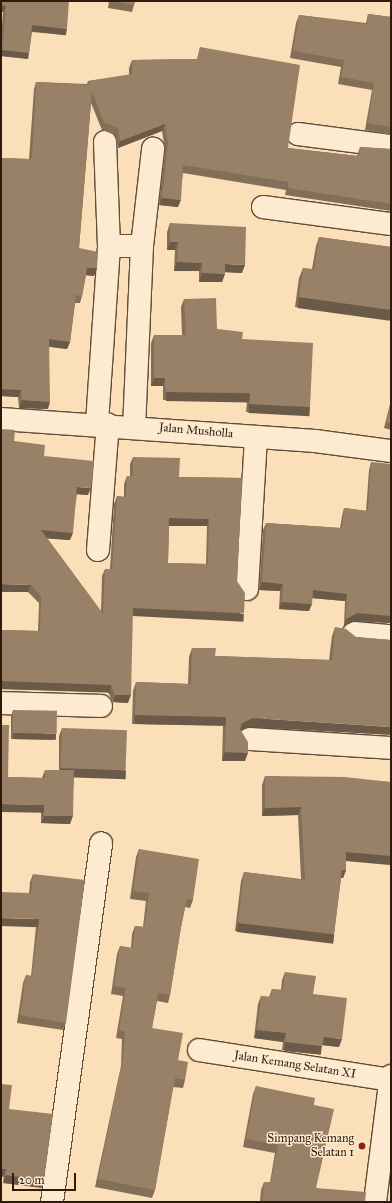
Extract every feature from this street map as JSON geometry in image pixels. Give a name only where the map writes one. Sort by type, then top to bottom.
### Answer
[{"type":"street","points":[[298,134],[391,146]]},
{"type":"street","points":[[98,550],[109,246],[105,142]]},
{"type":"street","points":[[134,426],[142,246],[153,149]]},
{"type":"street","points":[[262,207],[391,224]]},
{"type":"street","points":[[109,246],[142,246]]},
{"type":"street","name":"Jalan Musholla","points":[[1,419],[102,423],[391,451]]},
{"type":"street","points":[[247,589],[256,437]]},
{"type":"street","points":[[354,632],[391,636]]},
{"type":"street","points":[[1,703],[101,706]]},
{"type":"street","points":[[248,739],[391,748]]},
{"type":"street","points":[[52,1202],[102,843]]},
{"type":"street","name":"Jalan Kemang Selatan XI","points":[[199,1050],[391,1080]]},
{"type":"street","points":[[375,1202],[391,1076]]},
{"type":"building","points":[[1,1],[69,1],[67,29],[32,25],[29,53],[2,50],[6,6],[1,5]]},
{"type":"building","points":[[111,1],[135,1],[134,5]]},
{"type":"building","points":[[368,14],[391,17],[391,127],[368,123],[374,83],[341,77],[344,60],[293,51],[299,15],[367,24]]},
{"type":"building","points":[[200,47],[300,65],[288,148],[359,156],[360,147],[391,149],[391,204],[288,188],[288,182],[183,165],[181,200],[162,198],[168,143],[165,124],[120,141],[118,128],[104,123],[92,91],[79,248],[98,252],[97,268],[87,268],[82,296],[76,295],[70,342],[49,339],[50,402],[22,400],[21,390],[1,389],[1,158],[32,159],[36,82],[90,85],[88,81],[132,74],[132,60],[198,59]]},
{"type":"building","points":[[170,223],[246,227],[245,265],[225,264],[225,274],[202,273],[202,263],[177,262],[178,242],[170,242]]},
{"type":"building","points":[[319,237],[391,247],[391,310],[299,297],[303,268],[314,270]]},
{"type":"building","points":[[216,298],[217,329],[243,332],[242,339],[313,343],[310,407],[249,404],[250,393],[166,392],[165,378],[154,378],[154,335],[186,335],[184,299]]},
{"type":"building","points":[[391,402],[391,424],[386,422]]},
{"type":"building","points":[[1,429],[15,430],[14,441],[45,445],[44,456],[94,461],[91,488],[77,487],[73,533],[41,530],[103,614],[105,569],[112,569],[117,496],[126,497],[127,476],[133,476],[133,457],[180,458],[179,477],[242,478],[237,581],[245,593],[244,613],[133,608],[131,695],[115,695],[111,685],[1,681],[1,630],[40,631],[41,596],[31,585],[1,584]],"holes":[[[169,518],[209,519],[208,564],[168,563]]]},
{"type":"building","points":[[371,462],[391,464],[391,616],[357,613],[346,619],[347,594],[313,590],[312,604],[282,602],[283,584],[262,582],[266,523],[342,528],[344,508],[368,511]]},
{"type":"building","points":[[335,627],[346,629],[356,637],[391,640],[391,727],[253,718],[242,723],[240,729],[248,742],[248,753],[225,752],[226,717],[135,715],[136,682],[191,684],[192,648],[216,648],[215,656],[332,660]]},
{"type":"building","points":[[13,710],[57,711],[57,734],[13,733]]},
{"type":"building","points":[[1,725],[9,725],[8,777],[45,778],[45,770],[74,770],[73,816],[44,816],[44,805],[1,804]]},
{"type":"building","points":[[62,728],[127,730],[126,770],[61,768]]},
{"type":"building","points":[[265,776],[344,777],[391,782],[391,856],[346,852],[346,870],[342,870],[334,934],[238,923],[244,872],[305,880],[301,807],[265,808]]},
{"type":"building","points":[[139,849],[199,859],[193,900],[187,899],[181,927],[170,995],[158,993],[152,1028],[183,1033],[178,1060],[188,1062],[185,1080],[175,1078],[155,1190],[98,1179],[123,1058],[125,1032],[119,1030],[126,988],[114,986],[120,946],[133,948],[135,926],[144,927],[149,893],[133,891]]},
{"type":"building","points":[[33,874],[85,880],[66,1023],[20,1015],[26,975],[32,976],[39,919],[1,918],[1,892],[31,893]]},
{"type":"building","points":[[285,972],[316,976],[313,994],[347,998],[342,1039],[324,1037],[322,1046],[285,1042],[286,1033],[257,1030],[261,996],[271,997],[272,989],[283,990]]},
{"type":"building","points":[[1,1084],[12,1085],[9,1109],[53,1114],[44,1180],[5,1175],[6,1169],[1,1169]]},
{"type":"building","points":[[256,1086],[315,1098],[314,1105],[334,1109],[316,1188],[366,1192],[365,1202],[262,1202],[264,1182],[271,1182],[278,1145],[246,1139]]},
{"type":"place","name":"Simpang Kemang Selatan 1","points":[[362,1146]]}]
